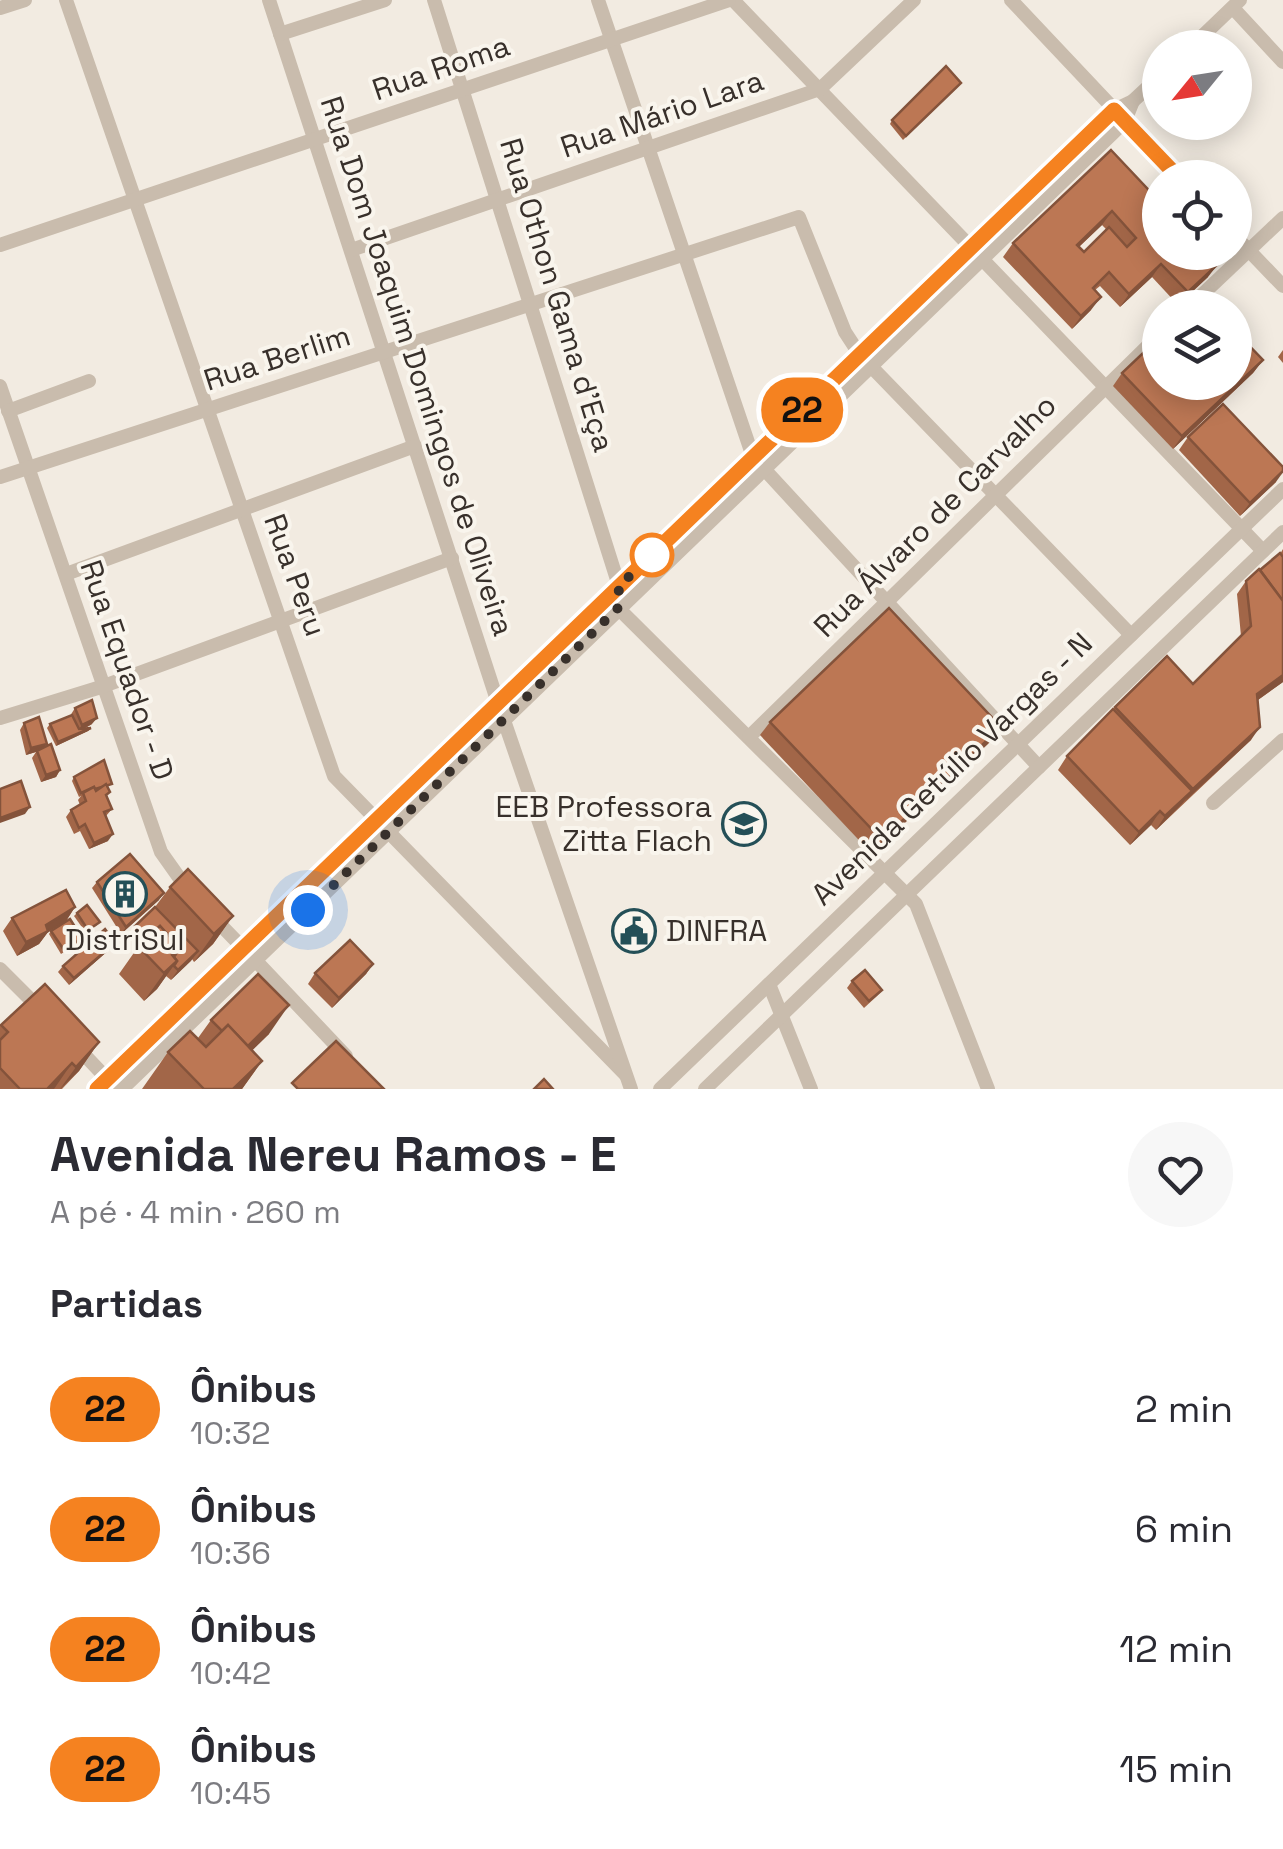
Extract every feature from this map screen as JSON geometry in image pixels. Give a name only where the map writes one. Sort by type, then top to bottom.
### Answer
[{"type":"street","points":[[0,8],[26,0]]},
{"type":"street","name":"Rua Peru","points":[[66,0],[334,776],[625,1074]]},
{"type":"street","name":"Rua Dom Joaquim Domingos de Oliveira","points":[[268,0],[498,703],[631,1089]]},
{"type":"street","points":[[280,34],[385,0]]},
{"type":"street","name":"Rua Othon Gama d'Eça","points":[[434,0],[619,586],[618,608]]},
{"type":"street","points":[[598,0],[758,463],[1040,767]]},
{"type":"street","points":[[732,0],[1263,551]]},
{"type":"street","name":"Rua Roma","points":[[0,245],[732,0]]},
{"type":"street","points":[[820,88],[914,0]]},
{"type":"street","points":[[1011,0],[1162,160]]},
{"type":"street","points":[[1209,30],[1236,4],[1283,62]]},
{"type":"street","name":"Rua Mário Lara","points":[[351,250],[820,88]]},
{"type":"street","points":[[110,1086],[257,962],[498,703],[618,608],[758,463],[1142,93]]},
{"type":"street","name":"Rua Berlim","points":[[0,476],[799,217],[845,332],[865,360]]},
{"type":"street","points":[[1252,246],[1283,218]]},
{"type":"street","points":[[1252,254],[1283,286]]},
{"type":"street","points":[[1207,290],[1227,270]]},
{"type":"street","name":"Rua Álvaro de Carvalho","points":[[749,737],[1142,351]]},
{"type":"street","points":[[865,360],[1131,635]]},
{"type":"street","points":[[8,411],[89,381]]},
{"type":"street","name":"Rua Equador - D","points":[[0,386],[167,866],[243,948]]},
{"type":"street","points":[[66,574],[415,446]]},
{"type":"street","points":[[110,1086],[243,948],[504,719],[619,586],[758,463]]},
{"type":"street","name":"Avenida Getúlio Vargas - N","points":[[660,1089],[1283,489]]},
{"type":"street","name":"Avenida Getúlio Vargas - N","points":[[705,1089],[1283,532]]},
{"type":"street","points":[[0,718],[102,687],[283,623],[452,558]]},
{"type":"street","points":[[618,608],[916,904],[988,1089]]},
{"type":"street","points":[[1213,803],[1283,740]]},
{"type":"street","points":[[257,962],[364,1075]]},
{"type":"street","points":[[0,969],[49,1019]]},
{"type":"street","points":[[769,984],[811,1089]]},
{"type":"street","points":[[61,1031],[110,1086]]},
{"type":"building","points":[[946,66],[961,83],[906,136],[892,120]]},
{"type":"building","points":[[1111,150],[1142,183],[1142,270],[1155,270],[1129,294],[1109,272],[1093,288],[1101,297],[1081,316],[1013,243]],"holes":[[[1112,211],[1136,238],[1127,247],[1109,227],[1084,252],[1077,245]]]},
{"type":"building","points":[[1167,270],[1212,270],[1190,290]]},
{"type":"building","points":[[1252,349],[1263,360],[1252,370]]},
{"type":"building","points":[[1142,354],[1142,394],[1122,373]]},
{"type":"building","points":[[1148,400],[1220,400],[1182,436]]},
{"type":"building","points":[[1223,404],[1283,467],[1250,503],[1188,437]]},
{"type":"building","points":[[1280,553],[1283,557],[1283,601],[1260,570]]},
{"type":"building","points":[[1259,569],[1283,601],[1283,675],[1257,694],[1260,727],[1193,789],[1115,707],[1167,656],[1193,684],[1251,626],[1246,581]]},
{"type":"building","points":[[889,608],[1001,727],[882,840],[770,722]]},
{"type":"building","points":[[92,700],[97,718],[82,725],[75,708]]},
{"type":"building","points":[[1113,709],[1192,791],[1165,816],[1160,811],[1139,832],[1067,756]]},
{"type":"building","points":[[72,715],[79,729],[91,728],[58,742],[50,724]]},
{"type":"building","points":[[39,717],[47,744],[31,748],[24,723]]},
{"type":"building","points":[[51,744],[60,770],[46,775],[37,751]]},
{"type":"building","points":[[104,760],[112,784],[81,793],[74,777]]},
{"type":"building","points":[[21,781],[30,807],[0,818],[0,789]]},
{"type":"building","points":[[106,784],[112,809],[104,812],[113,834],[94,843],[85,824],[79,828],[71,810],[86,801],[83,793]]},
{"type":"building","name":"DistriSul","points":[[130,854],[164,893],[126,927],[97,882]]},
{"type":"building","points":[[188,869],[233,916],[214,934],[170,887]]},
{"type":"building","points":[[66,890],[75,907],[46,925],[48,931],[26,942],[12,918]]},
{"type":"building","points":[[87,905],[100,922],[88,930],[77,913]]},
{"type":"building","points":[[155,907],[198,951],[178,970],[174,957],[180,948],[160,926],[146,938],[135,926]]},
{"type":"building","points":[[70,919],[82,938],[64,950],[51,931]]},
{"type":"building","points":[[160,926],[180,948],[172,955],[177,961],[164,973],[138,946]]},
{"type":"building","points":[[105,929],[115,943],[74,978],[63,966]]},
{"type":"building","points":[[350,940],[373,964],[339,998],[315,973]]},
{"type":"building","points":[[865,970],[882,990],[869,1001],[852,981]]},
{"type":"building","points":[[258,974],[289,1005],[248,1046],[228,1025],[222,1031],[211,1020]]},
{"type":"building","points":[[45,984],[99,1042],[76,1067],[72,1063],[47,1089],[20,1089],[0,1068],[0,1040],[8,1032],[1,1025]]},
{"type":"building","points":[[228,1025],[262,1061],[233,1089],[204,1089],[168,1052],[190,1031],[206,1047]]},
{"type":"building","points":[[336,1041],[384,1089],[298,1089],[292,1083]]},
{"type":"building","points":[[544,1079],[553,1089],[534,1089]]},
{"type":"bus line","name":"22","points":[[97,1089],[1114,110],[1162,160]]},
{"type":"place","name":"EEB Professora Zitta Flach","points":[[744,824]]},
{"type":"place","name":"DistriSul","points":[[125,894]]},
{"type":"place","name":"DINFRA","points":[[634,931]]},
{"type":"route","points":[[308,910],[618,608],[619,586],[652,555]]}]
